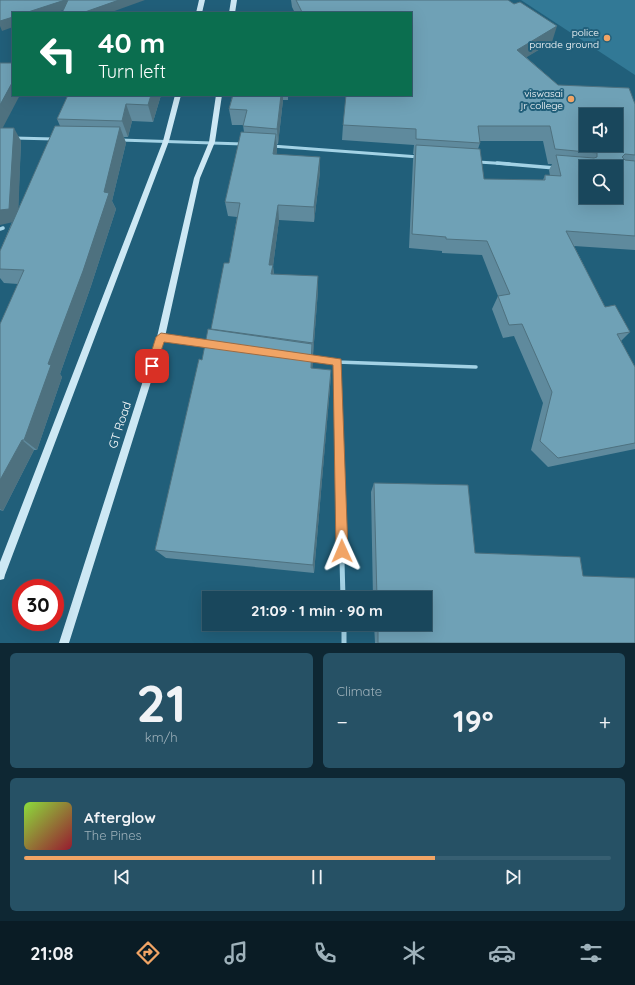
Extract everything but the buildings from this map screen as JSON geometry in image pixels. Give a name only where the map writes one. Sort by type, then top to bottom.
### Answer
[{"type":"main road","points":[[198,12],[202,0]]},
{"type":"main road","points":[[232,12],[234,0]]},
{"type":"main road","points":[[0,575],[166,141],[178,96]]},
{"type":"main road","name":"GT Road","points":[[64,643],[161,337],[197,178],[212,142],[219,96]]},
{"type":"street","points":[[8,138],[55,139]]},
{"type":"street","points":[[119,140],[212,142],[252,145]]},
{"type":"street","points":[[268,146],[427,158]]},
{"type":"street","points":[[475,162],[562,168]]},
{"type":"street","points":[[161,337],[214,345]]},
{"type":"street","points":[[299,356],[337,362],[476,367]]},
{"type":"street","points":[[337,362],[343,591]]},
{"type":"street","points":[[344,631],[344,643]]},
{"type":"shaded area","name":"police parade ground","points":[[521,0],[635,0],[635,75]]},
{"type":"place","name":"police parade ground","points":[[607,38]]},
{"type":"place","name":"viswasai jr college","points":[[571,99]]},
{"type":"route","points":[[152,366],[161,337],[337,362],[342,551]]}]
